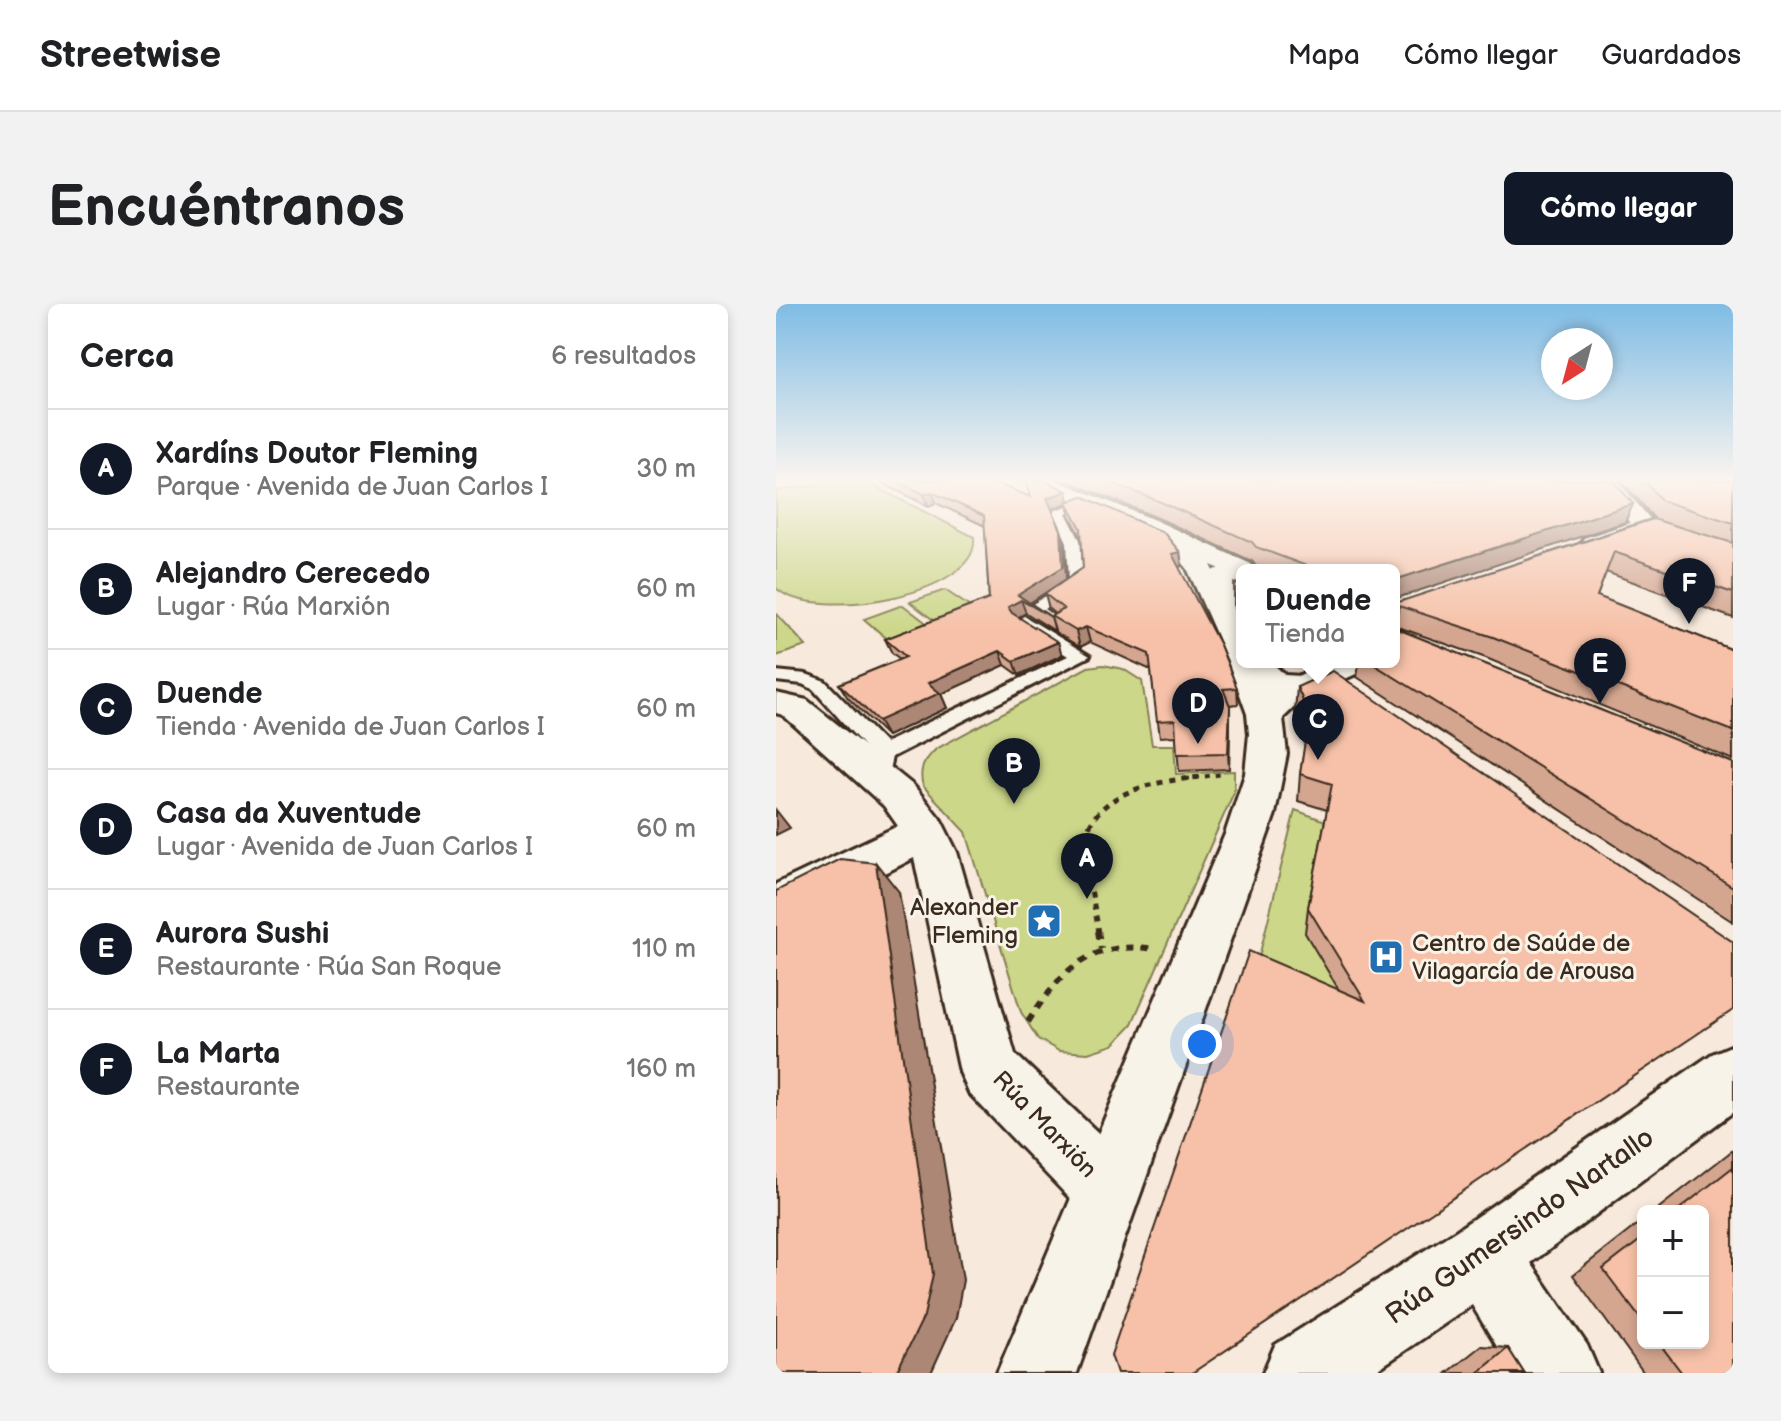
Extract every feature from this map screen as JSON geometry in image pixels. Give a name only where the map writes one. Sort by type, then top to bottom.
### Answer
[{"type":"street","points":[[1152,530],[1236,569]]},
{"type":"street","points":[[1575,549],[1632,530]]},
{"type":"street","points":[[1656,530],[1671,535]]},
{"type":"street","points":[[1177,541],[1199,566],[1236,638]]},
{"type":"street","points":[[1219,607],[1220,578],[1236,573]]},
{"type":"street","points":[[1258,668],[1260,674],[1278,685],[1321,687]]},
{"type":"street","points":[[1285,668],[1321,687]]},
{"type":"street","points":[[1037,1373],[1248,829],[1264,777],[1321,687]]},
{"type":"street","name":"Rúa Marxión","points":[[776,703],[795,707],[880,765],[926,832],[935,852],[990,1072],[1108,1189]]},
{"type":"street","points":[[776,907],[926,832]]},
{"type":"street","name":"Rúa Gumersindo Nartallo","points":[[1303,1373],[1482,1255],[1733,1075]]},
{"type":"street","points":[[1482,1255],[1559,1373]]},
{"type":"lane","points":[[1068,530],[1074,542],[1076,583],[1033,609],[1082,638],[1081,656]]},
{"type":"lane","points":[[1024,621],[1081,656]]},
{"type":"lane","points":[[776,676],[806,679],[819,685],[880,765],[1081,656]]},
{"type":"path","points":[[1101,949],[1085,838],[1089,823],[1102,809],[1133,791],[1178,779],[1233,773]]},
{"type":"path","points":[[1021,1033],[1050,987],[1074,964],[1101,949],[1120,945],[1158,950]]},
{"type":"green space","points":[[776,530],[960,530],[974,537],[969,558],[951,575],[924,588],[891,598],[856,603],[823,603],[795,598],[776,588]]},
{"type":"green space","points":[[945,590],[982,615],[945,629],[910,602]]},
{"type":"green space","points":[[903,605],[938,632],[898,648],[864,619]]},
{"type":"green space","points":[[776,613],[806,646],[776,656]]},
{"type":"green space","points":[[1103,665],[1123,669],[1142,681],[1152,745],[1174,745],[1176,774],[1234,771],[1234,792],[1131,1026],[1113,1045],[1088,1053],[1059,1051],[1038,1039],[1021,1012],[966,832],[923,786],[922,770],[925,761],[936,749],[1088,667]]},
{"type":"green space","points":[[1295,810],[1495,883],[1582,1111],[1571,1119],[1399,1040],[1259,957]]},
{"type":"building","points":[[985,530],[1061,530],[1063,567],[1018,595],[1051,617],[1021,600],[1008,607],[1012,613],[1058,642],[1014,661],[1000,651],[928,683],[940,693],[878,721],[839,684],[906,657],[885,639],[989,599]]},
{"type":"building","points":[[1081,530],[1157,530],[1164,533],[1180,552],[1172,554],[1220,645],[1237,688],[1223,689],[1230,706],[1228,753],[1177,754],[1175,720],[1157,721],[1149,654],[1086,627],[1076,631],[1051,616],[1064,609],[1045,594],[1083,568]]},
{"type":"building","points":[[1224,530],[1552,530],[1400,578],[1400,564],[1301,564],[1256,547],[1252,542]]},
{"type":"building","points":[[1620,530],[1689,530],[1733,543],[1733,593],[1614,552],[1597,596],[1733,650],[1733,731],[1493,637],[1400,606],[1400,602]]},
{"type":"building","points":[[1400,630],[1733,763],[1733,887],[1380,668],[1400,668]]},
{"type":"building","points":[[1333,671],[1733,942],[1733,1010],[1192,1373],[1117,1373],[1111,1355],[1249,951],[1365,1001],[1308,908],[1332,784],[1300,774],[1309,715],[1297,687]]},
{"type":"building","points":[[840,859],[876,863],[933,1274],[924,1316],[896,1373],[776,1373],[776,891]]},
{"type":"building","points":[[1733,1167],[1733,1373],[1682,1373],[1664,1349],[1709,1349],[1709,1205],[1685,1205]]},
{"type":"building","points":[[1637,1243],[1637,1314],[1603,1269]]},
{"type":"building","points":[[1508,1348],[1524,1373],[1478,1373]]},
{"type":"place","name":"La Marta","points":[[1689,624]]},
{"type":"place","name":"Aurora Sushi","points":[[1600,704]]},
{"type":"place","name":"Casa da Xuventude","points":[[1198,744]]},
{"type":"place","name":"Duende","points":[[1318,760]]},
{"type":"place","name":"Alejandro Cerecedo","points":[[1014,804]]},
{"type":"place","name":"Xardíns Doutor Fleming","points":[[1087,899]]},
{"type":"place","name":"Alexander Fleming","points":[[1044,921]]},
{"type":"place","name":"Centro de Saúde de Vilagarcía de Arousa","points":[[1386,957]]}]
